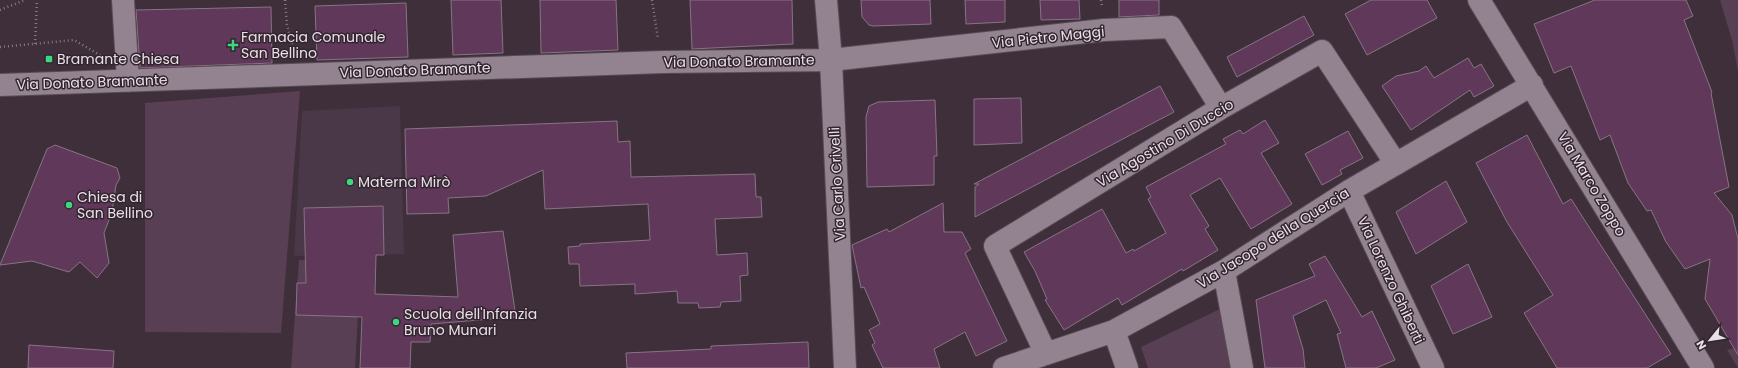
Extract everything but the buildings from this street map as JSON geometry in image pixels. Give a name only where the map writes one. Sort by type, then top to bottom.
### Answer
[{"type":"street","points":[[123,0],[128,75]]},
{"type":"street","name":"Via Carlo Crivelli","points":[[826,0],[831,60],[845,368]]},
{"type":"street","name":"Via Marco Zoppo","points":[[1479,0],[1703,368]]},
{"type":"street","name":"Via Pietro Maggi","points":[[831,60],[1104,30],[1171,27],[1221,108]]},
{"type":"street","name":"Via Agostino Di Duccio","points":[[1046,354],[995,246],[1221,108],[1322,51],[1396,164]]},
{"type":"street","name":"Via Donato Bramante","points":[[0,85],[128,75],[299,74],[663,62],[831,60]]},
{"type":"street","name":"Via Jacopo della Quercia","points":[[1004,368],[1114,331],[1224,271],[1349,191],[1532,85]]},
{"type":"street","name":"Via Lorenzo Ghiberti","points":[[1349,191],[1433,368]]},
{"type":"street","points":[[1224,271],[1242,368]]},
{"type":"street","points":[[1114,331],[1127,368]]},
{"type":"path","points":[[0,10],[25,0]]},
{"type":"path","points":[[35,44],[37,0]]},
{"type":"path","points":[[285,0],[287,25],[299,74]]},
{"type":"path","points":[[652,0],[655,25],[663,62]]},
{"type":"path","points":[[0,47],[74,40],[110,61],[128,75]]},
{"type":"shaded area","points":[[1720,0],[1738,0],[1738,71],[1732,40]]},
{"type":"shaded area","points":[[300,91],[281,333],[145,332],[145,103]]},
{"type":"shaded area","name":"Materna Mirò","points":[[400,106],[404,254],[294,256],[302,111]]},
{"type":"shaded area","points":[[299,260],[361,260],[355,368],[291,368]]},
{"type":"shaded area","points":[[1222,308],[1230,368],[1148,368],[1141,347]]},
{"type":"shaded area","points":[[1738,347],[1738,368],[1727,350]]},
{"type":"place","name":"Farmacia Comunale San Bellino","points":[[233,45]]},
{"type":"place","name":"Bramante Chiesa","points":[[49,59]]},
{"type":"place","name":"Materna Mirò","points":[[350,182]]},
{"type":"place","name":"Chiesa di San Bellino","points":[[69,205]]},
{"type":"place","name":"Scuola dell'Infanzia Bruno Munari","points":[[396,322]]}]
